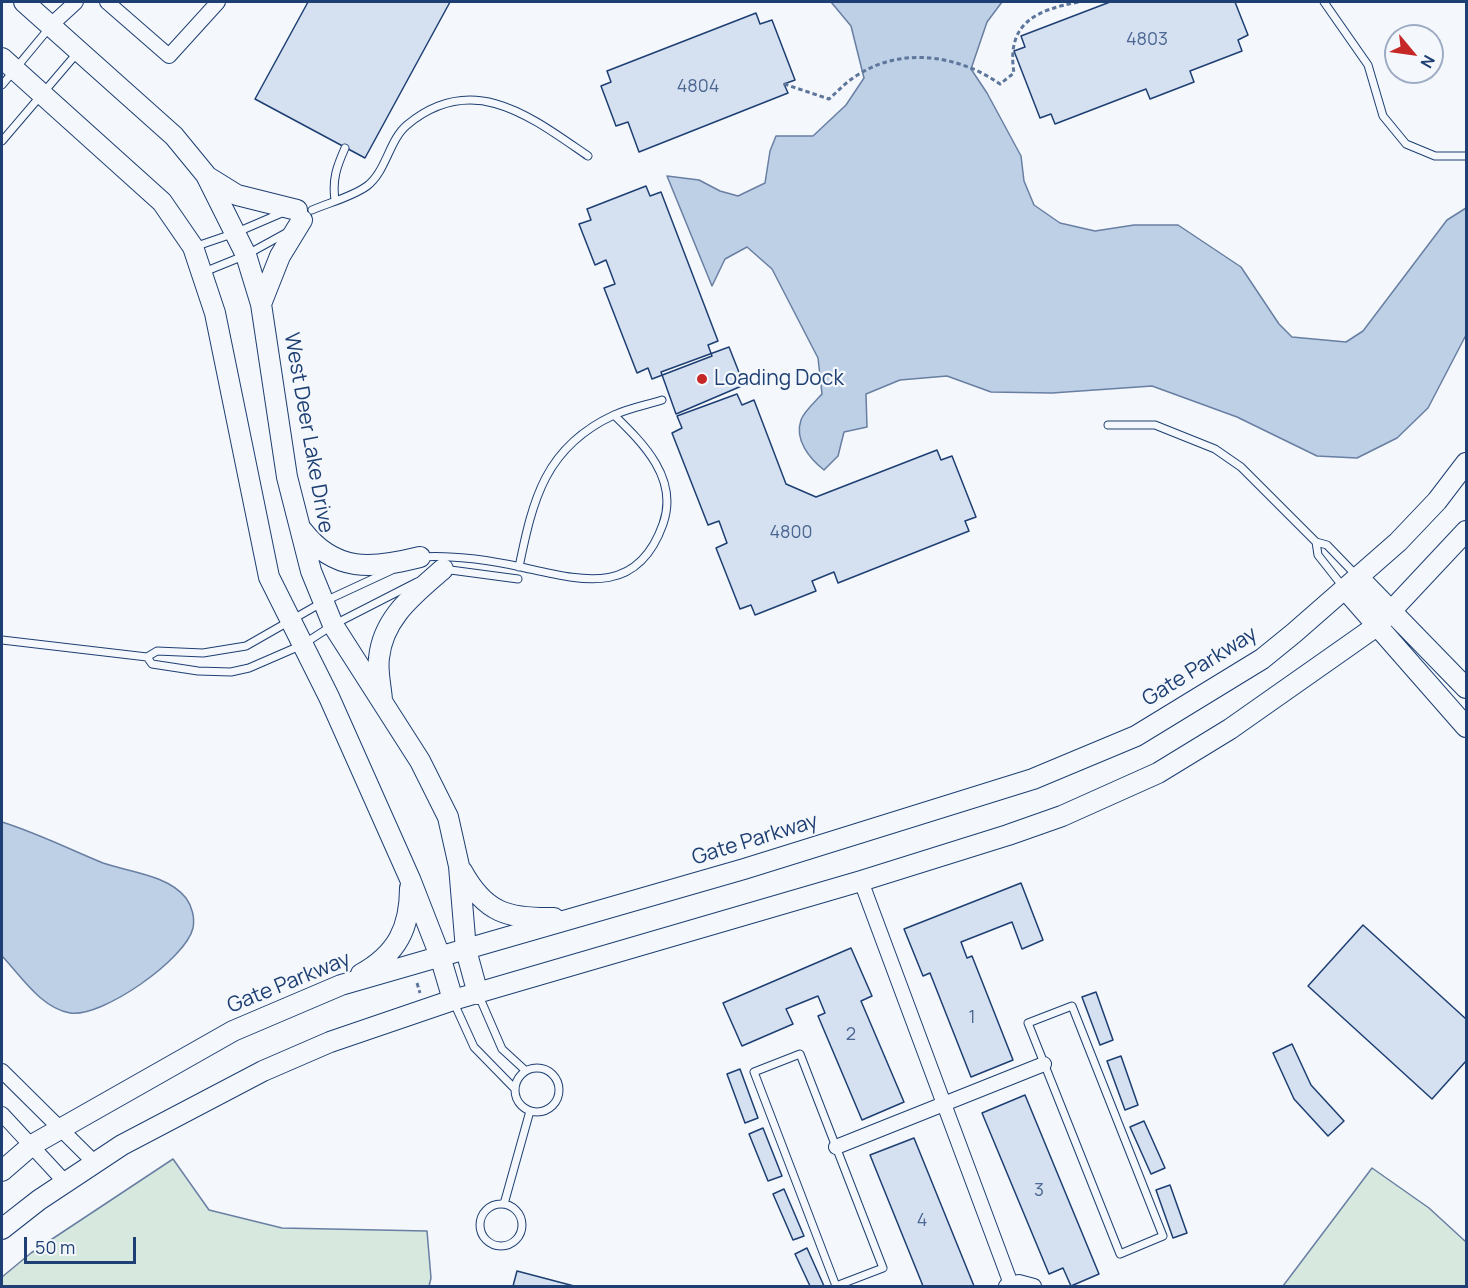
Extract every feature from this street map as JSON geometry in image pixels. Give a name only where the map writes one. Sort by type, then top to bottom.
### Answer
[{"type":"main road","name":"West Deer Lake Drive","points":[[24,2],[174,136],[206,175],[236,233],[246,255],[261,304],[287,477],[311,571],[333,626],[420,761],[448,818],[459,866],[466,950],[478,994]]},
{"type":"main road","points":[[8,64],[162,202],[194,247],[215,314],[269,577],[410,879],[440,956],[453,1000]]},
{"type":"main road","points":[[206,175],[237,195],[304,213],[280,256],[261,304]]},
{"type":"main road","name":"Gate Parkway","points":[[2,1170],[32,1145],[233,1031],[342,985],[581,917],[1034,779],[1136,735],[1262,659],[1414,526],[1467,463]]},
{"type":"main road","points":[[300,528],[315,547],[358,566],[382,566],[420,557]]},
{"type":"main road","points":[[2,1229],[65,1182],[122,1145],[263,1071],[330,1042],[453,1000],[861,881],[1062,816],[1158,772],[1230,729],[1378,626],[1467,531]]},
{"type":"main road","points":[[382,702],[378,659],[383,636],[394,615],[443,569]]},
{"type":"main road","points":[[1351,583],[1393,612],[1467,688]]},
{"type":"main road","points":[[1351,583],[1378,626],[1467,727]]},
{"type":"main road","points":[[459,866],[474,892],[505,913],[525,918],[581,917]]},
{"type":"main road","points":[[342,985],[374,966],[392,950],[403,932],[410,911],[410,879]]},
{"type":"street","points":[[51,25],[76,2]]},
{"type":"street","points":[[107,2],[169,56],[218,2]]},
{"type":"street","points":[[861,881],[1008,1285],[1019,1282],[1034,1287]]},
{"type":"street","points":[[836,1147],[1044,1064]]},
{"type":"street","points":[[2,1071],[95,1162]]},
{"type":"street","points":[[2,1114],[65,1182]]},
{"type":"lane","points":[[1324,2],[1368,65],[1383,117],[1406,144],[1434,156],[1467,156]]},
{"type":"lane","points":[[2,85],[8,64],[51,25]]},
{"type":"lane","points":[[2,141],[79,51]]},
{"type":"lane","points":[[194,247],[236,233],[285,211],[304,213],[367,186],[405,126],[450,100],[499,103],[525,113],[588,156]]},
{"type":"lane","points":[[335,200],[334,177],[345,148]]},
{"type":"lane","points":[[202,273],[246,255],[294,229],[304,213]]},
{"type":"lane","points":[[519,567],[530,514],[545,475],[562,451],[585,432],[614,415],[662,400]]},
{"type":"lane","points":[[2,640],[147,657],[157,651],[219,651],[246,646],[323,602],[420,557],[450,555],[578,580],[603,579],[630,570],[654,546],[666,514],[661,468],[639,440],[614,415]]},
{"type":"lane","points":[[1108,425],[1155,425],[1215,449],[1250,476],[1316,542],[1327,545],[1351,583]]},
{"type":"lane","points":[[1316,542],[1318,555],[1351,583]]},
{"type":"lane","points":[[147,657],[152,663],[180,668],[231,672],[266,662],[302,645],[333,626],[443,569],[518,579]]},
{"type":"lane","points":[[180,668],[182,652]]},
{"type":"lane","points":[[478,994],[502,1049],[526,1071]]},
{"type":"lane","points":[[453,1000],[474,1047],[515,1089],[519,1103],[530,1111],[538,1112],[551,1107],[559,1088],[557,1081],[547,1071],[540,1068],[526,1071],[517,1081],[515,1089]]},
{"type":"lane","points":[[1071,1006],[1163,1236],[1120,1254],[1044,1064],[1028,1023],[1071,1006]]},
{"type":"lane","points":[[800,1054],[836,1147],[883,1268],[836,1286],[754,1072],[800,1054]]},
{"type":"lane","points":[[504,1204],[530,1111]]},
{"type":"lane","points":[[504,1204],[519,1213],[522,1227],[516,1240],[509,1245],[495,1246],[481,1233],[480,1220],[486,1209],[504,1204]]},
{"type":"path","points":[[784,84],[829,99],[854,77],[882,63],[908,58],[940,58],[972,66],[1000,84],[1014,73],[1012,44],[1018,30],[1032,18],[1052,7],[1079,2]]},
{"type":"path","points":[[417,983],[420,993]]},
{"type":"shaded area","points":[[173,1159],[209,1210],[282,1228],[427,1231],[431,1278],[429,1286],[2,1286],[2,1277],[31,1253]]},
{"type":"shaded area","points":[[1372,1168],[1429,1208],[1466,1242],[1466,1286],[1283,1286]]},
{"type":"water","points":[[831,2],[1002,2],[987,22],[971,69],[987,93],[1021,156],[1024,181],[1034,205],[1060,223],[1095,231],[1134,225],[1178,225],[1241,267],[1279,324],[1292,337],[1346,342],[1363,331],[1447,220],[1466,208],[1466,335],[1428,408],[1397,438],[1357,458],[1317,456],[1237,417],[1152,386],[1052,393],[991,392],[947,376],[900,380],[866,394],[867,427],[844,432],[838,456],[824,470],[809,455],[802,442],[799,427],[807,410],[822,394],[818,358],[772,269],[747,247],[725,259],[712,286],[667,176],[699,180],[720,191],[738,196],[765,183],[770,151],[776,136],[813,136],[846,105],[864,78],[851,26]]},
{"type":"water","points":[[2,822],[103,863],[148,875],[169,884],[186,898],[191,908],[194,924],[187,941],[159,970],[141,984],[102,1006],[84,1012],[70,1013],[50,1005],[32,990],[2,956]]},
{"type":"building","points":[[308,2],[450,2],[365,158],[255,99]]},
{"type":"building","points":[[1110,2],[1235,2],[1248,35],[1238,40],[1242,51],[1190,71],[1194,82],[1150,99],[1146,89],[1055,124],[1051,114],[1040,118],[1014,51],[1025,47],[1021,36]]},
{"type":"building","points":[[756,13],[760,24],[772,20],[795,80],[784,84],[788,93],[639,152],[628,122],[616,126],[601,86],[611,82],[607,71]]},
{"type":"building","points":[[646,186],[650,196],[661,192],[718,341],[708,345],[712,356],[652,379],[648,368],[637,373],[604,288],[615,284],[606,260],[595,265],[579,224],[591,220],[587,209]]},
{"type":"building","name":"Loading Dock","points":[[729,347],[744,385],[676,414],[661,372]]},
{"type":"building","points":[[737,394],[742,405],[754,400],[786,484],[816,497],[937,450],[941,460],[952,456],[976,517],[965,521],[969,531],[838,583],[834,572],[812,581],[816,591],[755,615],[751,605],[740,609],[716,548],[727,543],[719,521],[708,525],[672,433],[682,428],[677,416]]},
{"type":"building","points":[[1021,883],[1043,940],[1022,949],[1012,922],[961,942],[967,958],[972,956],[1013,1060],[971,1077],[930,973],[923,976],[904,929]]},
{"type":"building","points":[[1363,925],[1466,1019],[1466,1061],[1432,1099],[1308,986]]},
{"type":"building","points":[[851,948],[872,996],[861,1001],[904,1102],[862,1120],[818,1016],[825,1013],[818,996],[786,1009],[793,1024],[742,1046],[723,1003]]},
{"type":"building","points":[[1096,992],[1113,1040],[1100,1045],[1082,997]]},
{"type":"building","points":[[1292,1044],[1311,1085],[1344,1121],[1328,1136],[1294,1099],[1273,1053]]},
{"type":"building","points":[[1121,1056],[1138,1105],[1125,1110],[1107,1061]]},
{"type":"building","points":[[740,1069],[758,1118],[745,1123],[727,1074]]},
{"type":"building","points":[[1025,1095],[1099,1274],[1071,1286],[1063,1268],[1049,1274],[982,1113]]},
{"type":"building","points":[[1144,1121],[1165,1168],[1151,1174],[1130,1127]]},
{"type":"building","points":[[763,1128],[782,1176],[768,1181],[749,1134]]},
{"type":"building","points":[[914,1138],[974,1286],[923,1286],[870,1155]]},
{"type":"building","points":[[1170,1185],[1187,1233],[1173,1238],[1156,1190]]},
{"type":"building","points":[[784,1189],[804,1236],[793,1240],[773,1194]]},
{"type":"building","points":[[807,1248],[824,1286],[810,1286],[795,1254]]},
{"type":"building","points":[[517,1271],[574,1286],[513,1286]]},
{"type":"place","name":"Loading Dock","points":[[702,379]]}]
